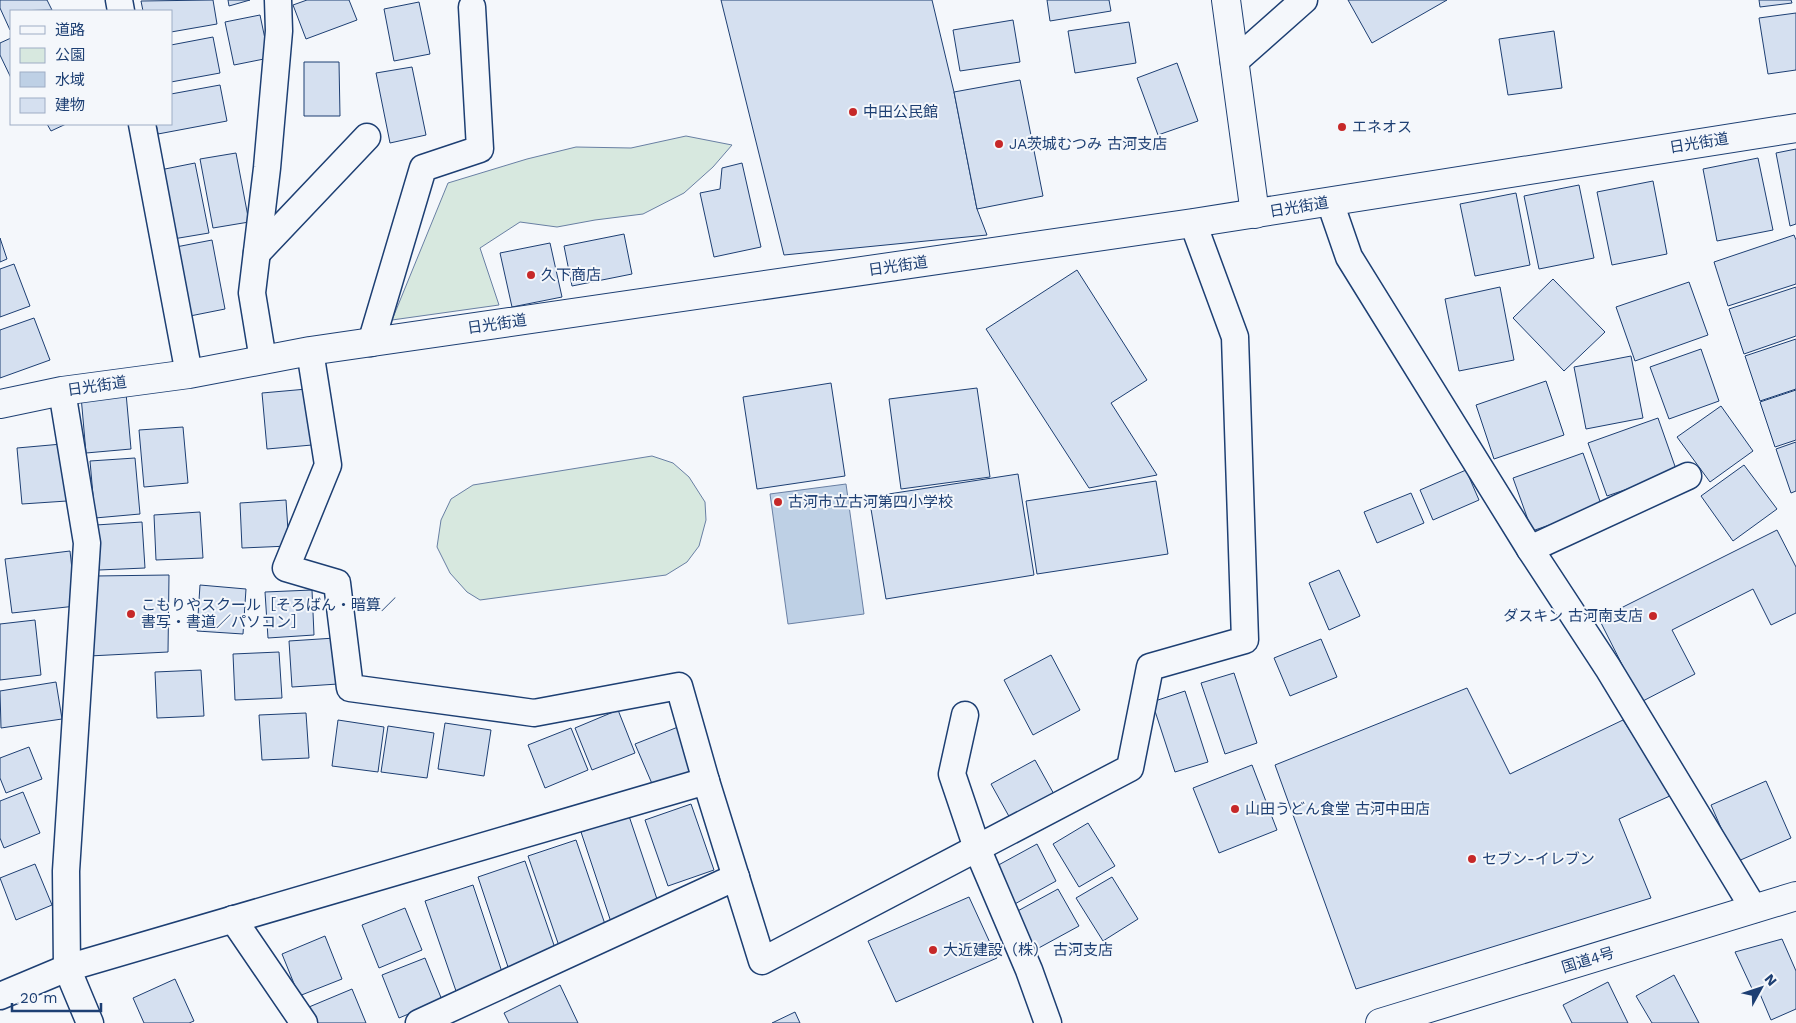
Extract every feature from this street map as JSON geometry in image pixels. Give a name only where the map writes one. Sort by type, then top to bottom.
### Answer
[{"type":"main road","points":[[1226,0],[1255,214]]},
{"type":"main road","name":"日光街道","points":[[0,404],[62,391],[189,374],[310,351],[1255,214],[1796,128]]},
{"type":"main road","name":"国道4号","points":[[1380,1023],[1796,896]]},
{"type":"street","points":[[263,360],[252,292],[267,168],[279,31],[278,0]]},
{"type":"street","points":[[1234,62],[1304,0]]},
{"type":"street","points":[[370,342],[423,168],[480,149],[472,7]]},
{"type":"street","points":[[142,125],[189,374]]},
{"type":"street","points":[[257,253],[367,137]]},
{"type":"street","points":[[1330,202],[1349,256],[1530,549],[1608,668],[1754,909]]},
{"type":"street","points":[[310,351],[328,465],[286,568],[337,583],[350,688],[534,713],[679,686],[706,781],[762,961],[1130,768],[1150,667],[1245,640],[1235,337],[1193,223]]},
{"type":"street","points":[[62,391],[87,543],[66,871],[67,968],[90,1023]]},
{"type":"street","points":[[1530,549],[1688,476]]},
{"type":"street","points":[[966,715],[952,774],[977,848],[1029,970],[1048,1023]]},
{"type":"street","points":[[0,996],[67,968],[706,781]]},
{"type":"street","points":[[419,1023],[736,877]]},
{"type":"street","points":[[233,919],[304,1023]]},
{"type":"green space","points":[[686,136],[732,145],[713,167],[684,193],[643,214],[557,227],[520,222],[480,248],[499,305],[392,320],[448,183],[527,159],[576,147],[631,148]]},
{"type":"green space","points":[[652,456],[673,463],[689,477],[705,502],[706,520],[699,546],[687,562],[666,575],[480,600],[467,592],[450,573],[437,547],[441,520],[451,499],[473,485]]},
{"type":"water","points":[[846,484],[864,614],[788,624],[770,494]]},
{"type":"building","points":[[0,0],[47,0],[52,10],[10,10],[10,30],[0,8]]},
{"type":"building","points":[[213,0],[217,24],[172,32],[172,10],[143,10],[141,1]]},
{"type":"building","points":[[228,0],[250,0],[229,6]]},
{"type":"building","points":[[307,0],[349,0],[357,20],[306,39],[293,5]]},
{"type":"building","name":"中田公民館","points":[[721,0],[932,0],[954,92],[977,209],[987,235],[784,255]]},
{"type":"building","points":[[1047,0],[1109,0],[1111,11],[1050,21]]},
{"type":"building","points":[[1348,0],[1447,0],[1372,43]]},
{"type":"building","points":[[1759,0],[1791,0],[1792,3],[1760,7]]},
{"type":"building","points":[[419,2],[430,54],[394,61],[384,9]]},
{"type":"building","points":[[1796,13],[1796,70],[1768,74],[1759,18]]},
{"type":"building","points":[[260,15],[269,58],[234,65],[225,22]]},
{"type":"building","points":[[1013,20],[1020,62],[960,71],[953,30]]},
{"type":"building","points":[[1129,22],[1136,63],[1075,73],[1068,31]]},
{"type":"building","points":[[1554,31],[1562,88],[1508,95],[1499,39]]},
{"type":"building","points":[[213,37],[220,73],[172,82],[172,45]]},
{"type":"building","points":[[10,38],[10,76],[0,55],[0,43]]},
{"type":"building","points":[[304,62],[339,62],[340,116],[304,116]]},
{"type":"building","points":[[1177,63],[1198,121],[1158,135],[1137,78]]},
{"type":"building","points":[[412,67],[426,135],[390,143],[376,73]]},
{"type":"building","name":"JA茨城むつみ 古河支店","points":[[1020,80],[1043,196],[977,209],[954,92]]},
{"type":"building","points":[[220,85],[227,121],[158,134],[156,125],[172,125],[172,94]]},
{"type":"building","points":[[48,125],[64,125],[51,131]]},
{"type":"building","points":[[1796,149],[1796,224],[1790,226],[1776,153]]},
{"type":"building","points":[[236,153],[249,222],[213,228],[200,159]]},
{"type":"building","points":[[1758,158],[1773,230],[1717,241],[1703,169]]},
{"type":"building","points":[[195,163],[209,233],[173,239],[160,170]]},
{"type":"building","points":[[742,163],[761,247],[714,257],[700,193],[720,189],[722,168]]},
{"type":"building","points":[[1653,181],[1667,254],[1612,265],[1597,192]]},
{"type":"building","points":[[1579,185],[1594,258],[1539,269],[1524,196]]},
{"type":"building","points":[[1516,193],[1530,265],[1475,276],[1460,204]]},
{"type":"building","points":[[624,234],[632,274],[572,286],[564,246]]},
{"type":"building","points":[[1794,235],[1796,240],[1796,284],[1728,306],[1714,262]]},
{"type":"building","points":[[0,238],[7,259],[0,262]]},
{"type":"building","points":[[212,240],[225,309],[190,316],[176,247]]},
{"type":"building","name":"久下商店","points":[[550,243],[562,297],[512,307],[500,253]]},
{"type":"building","points":[[14,264],[30,306],[0,317],[0,269]]},
{"type":"building","points":[[1077,270],[1147,380],[1111,403],[1157,475],[1089,488],[986,329]]},
{"type":"building","points":[[1553,279],[1605,332],[1564,371],[1513,318]]},
{"type":"building","points":[[1689,282],[1708,335],[1635,361],[1616,307]]},
{"type":"building","points":[[1500,287],[1514,360],[1459,371],[1445,299]]},
{"type":"building","points":[[1796,287],[1796,336],[1744,354],[1729,309]]},
{"type":"building","points":[[34,318],[50,360],[0,378],[0,330]]},
{"type":"building","points":[[1796,339],[1796,389],[1760,401],[1745,356]]},
{"type":"building","points":[[1701,349],[1719,401],[1669,419],[1650,367]]},
{"type":"building","points":[[1631,356],[1643,418],[1586,429],[1574,367]]},
{"type":"building","points":[[1546,381],[1564,435],[1494,459],[1476,405]]},
{"type":"building","points":[[831,383],[845,476],[757,489],[743,397]]},
{"type":"building","points":[[977,388],[990,477],[901,489],[889,399]]},
{"type":"building","points":[[307,389],[312,445],[267,449],[262,393]]},
{"type":"building","points":[[1796,390],[1796,440],[1775,447],[1760,402]]},
{"type":"building","points":[[126,393],[131,449],[86,453],[81,396]]},
{"type":"building","points":[[1721,406],[1753,451],[1710,482],[1677,437]]},
{"type":"building","points":[[1658,418],[1677,472],[1607,496],[1588,443]]},
{"type":"building","points":[[183,427],[188,483],[144,487],[139,430]]},
{"type":"building","points":[[1796,442],[1796,491],[1791,493],[1776,449]]},
{"type":"building","points":[[62,444],[67,501],[22,504],[17,448]]},
{"type":"building","points":[[1583,453],[1602,507],[1532,531],[1513,478]]},
{"type":"building","points":[[135,458],[140,514],[95,518],[90,461]]},
{"type":"building","points":[[1744,465],[1777,509],[1733,541],[1701,496]]},
{"type":"building","points":[[1466,470],[1479,500],[1433,520],[1420,490]]},
{"type":"building","points":[[1018,474],[1034,575],[886,599],[869,497]]},
{"type":"building","points":[[1156,481],[1168,554],[1037,574],[1026,501]]},
{"type":"building","points":[[1411,493],[1424,523],[1377,543],[1364,512]]},
{"type":"building","points":[[286,500],[289,546],[242,548],[240,503]]},
{"type":"building","points":[[200,512],[203,558],[156,560],[154,515]]},
{"type":"building","points":[[142,522],[145,568],[99,570],[96,525]]},
{"type":"building","name":"ダスキン 古河南支店","points":[[1777,530],[1796,567],[1796,613],[1771,625],[1753,589],[1672,630],[1695,674],[1641,702],[1599,619]]},
{"type":"building","points":[[70,551],[76,606],[12,613],[5,559]]},
{"type":"building","points":[[1339,570],[1360,616],[1329,630],[1309,583]]},
{"type":"building","name":"こもりやスクール［そろばん・暗算／ 書写・書道／パソコン］","points":[[169,575],[168,652],[89,656],[95,576]]},
{"type":"building","points":[[200,585],[246,589],[243,634],[197,631]]},
{"type":"building","points":[[312,590],[314,635],[268,638],[265,592]]},
{"type":"building","points":[[35,620],[41,675],[0,680],[0,624]]},
{"type":"building","points":[[335,638],[338,684],[292,687],[289,641]]},
{"type":"building","points":[[1321,639],[1337,677],[1290,696],[1274,658]]},
{"type":"building","points":[[279,652],[282,698],[235,700],[233,654]]},
{"type":"building","points":[[1051,655],[1080,710],[1033,735],[1004,680]]},
{"type":"building","points":[[201,670],[204,716],[157,718],[155,672]]},
{"type":"building","points":[[1234,673],[1257,743],[1225,754],[1201,683]]},
{"type":"building","points":[[56,682],[62,719],[1,728],[0,691]]},
{"type":"building","name":"セブン-イレブン","points":[[1467,688],[1510,774],[1623,720],[1672,795],[1619,819],[1651,898],[1356,989],[1275,765]]},
{"type":"building","points":[[1185,691],[1208,762],[1175,772],[1152,702]]},
{"type":"building","points":[[618,710],[635,753],[592,770],[575,728]]},
{"type":"building","points":[[306,713],[309,758],[262,760],[259,715]]},
{"type":"building","points":[[338,720],[384,727],[378,772],[332,766]]},
{"type":"building","points":[[445,723],[491,730],[484,776],[438,769]]},
{"type":"building","points":[[388,726],[434,733],[427,778],[381,772]]},
{"type":"building","points":[[678,727],[696,769],[653,786],[635,744]]},
{"type":"building","points":[[571,728],[588,770],[545,788],[528,745]]},
{"type":"building","points":[[29,747],[42,779],[6,793],[0,778],[0,758]]},
{"type":"building","points":[[1035,760],[1055,796],[1011,820],[991,784]]},
{"type":"building","name":"山田うどん食堂 古河中田店","points":[[1252,765],[1277,830],[1219,853],[1193,788]]},
{"type":"building","points":[[1766,781],[1791,838],[1736,862],[1711,805]]},
{"type":"building","points":[[23,792],[40,833],[4,848],[0,838],[0,801]]},
{"type":"building","points":[[691,804],[714,870],[668,886],[645,820]]},
{"type":"building","points":[[629,816],[659,905],[611,922],[581,832]]},
{"type":"building","points":[[1088,823],[1115,866],[1079,887],[1053,844]]},
{"type":"building","points":[[576,840],[607,930],[559,946],[528,856]]},
{"type":"building","points":[[1037,844],[1056,881],[1013,905],[993,868]]},
{"type":"building","points":[[525,861],[556,951],[508,967],[478,877]]},
{"type":"building","points":[[35,864],[52,905],[16,920],[0,878]]},
{"type":"building","points":[[1112,877],[1138,919],[1103,941],[1076,898]]},
{"type":"building","points":[[473,885],[503,975],[456,991],[425,901]]},
{"type":"building","points":[[1058,889],[1079,926],[1035,950],[1014,913]]},
{"type":"building","name":"大近建設（株） 古河支店","points":[[969,897],[997,958],[896,1002],[868,941]]},
{"type":"building","points":[[405,908],[422,950],[379,968],[362,925]]},
{"type":"building","points":[[325,936],[342,979],[299,996],[282,954]]},
{"type":"building","points":[[1782,939],[1796,971],[1796,1009],[1771,1020],[1760,994],[1755,995],[1735,952]]},
{"type":"building","points":[[425,958],[442,1000],[399,1018],[382,975]]},
{"type":"building","points":[[1674,975],[1699,1023],[1652,1023],[1636,996]]},
{"type":"building","points":[[175,979],[194,1021],[189,1023],[144,1023],[133,998]]},
{"type":"building","points":[[1608,982],[1628,1023],[1572,1023],[1563,1005]]},
{"type":"building","points":[[560,985],[578,1023],[509,1023],[504,1013]]},
{"type":"building","points":[[352,989],[366,1023],[316,1023],[309,1007]]},
{"type":"building","points":[[795,1012],[800,1023],[772,1023]]},
{"type":"place","name":"中田公民館","points":[[853,112]]},
{"type":"place","name":"エネオス","points":[[1342,127]]},
{"type":"place","name":"JA茨城むつみ 古河支店","points":[[999,144]]},
{"type":"place","name":"久下商店","points":[[531,275]]},
{"type":"place","name":"古河市立古河第四小学校","points":[[778,502]]},
{"type":"place","name":"こもりやスクール［そろばん・暗算／ 書写・書道／パソコン］","points":[[131,614]]},
{"type":"place","name":"ダスキン 古河南支店","points":[[1653,616]]},
{"type":"place","name":"山田うどん食堂 古河中田店","points":[[1235,809]]},
{"type":"place","name":"セブン-イレブン","points":[[1472,859]]},
{"type":"place","name":"大近建設（株） 古河支店","points":[[933,950]]}]
